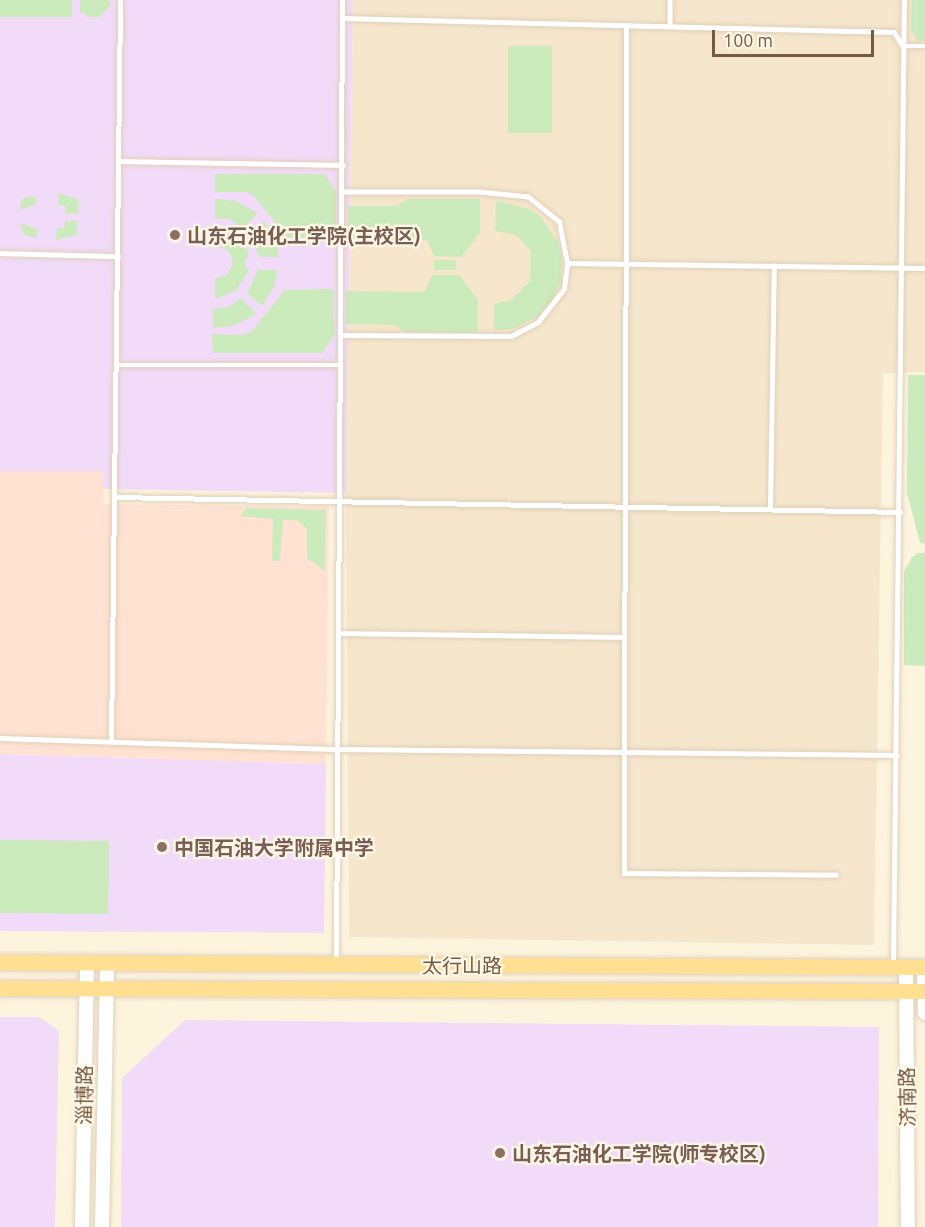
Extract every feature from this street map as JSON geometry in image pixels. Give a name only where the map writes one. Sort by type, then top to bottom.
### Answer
[{"type":"main road","name":"太行山路","points":[[0,962],[925,967]]},
{"type":"main road","name":"淄博路","points":[[82,1227],[87,963]]},
{"type":"main road","name":"淄博路","points":[[102,1227],[107,963]]},
{"type":"main road","name":"济南路","points":[[900,967],[906,991],[908,1227]]},
{"type":"main road","points":[[925,967],[925,1013]]},
{"type":"main road","name":"太行山路","points":[[0,988],[925,991]]},
{"type":"lane","points":[[111,741],[120,0]]},
{"type":"lane","points":[[336,964],[339,749],[336,502],[343,192],[342,0]]},
{"type":"lane","points":[[670,0],[670,26]]},
{"type":"lane","points":[[900,967],[897,755],[904,0]]},
{"type":"lane","points":[[342,18],[894,32],[903,46]]},
{"type":"lane","points":[[627,25],[623,509],[626,754],[624,873],[837,875]]},
{"type":"lane","points":[[903,46],[925,46]]},
{"type":"lane","points":[[119,160],[343,165]]},
{"type":"lane","points":[[340,335],[511,336],[538,322],[564,289],[567,263],[559,222],[528,197],[480,192],[343,192]]},
{"type":"lane","points":[[0,253],[118,256]]},
{"type":"lane","points":[[567,263],[925,268]]},
{"type":"lane","points":[[770,509],[774,266]]},
{"type":"lane","points":[[117,365],[339,364]]},
{"type":"lane","points":[[115,498],[623,509],[900,512]]},
{"type":"lane","points":[[338,633],[624,637]]},
{"type":"lane","points":[[0,738],[339,749],[626,754],[897,755]]},
{"type":"shaded area","name":"山东石油化工学院(主校区)","points":[[0,0],[353,0],[346,493],[103,489],[103,471],[0,471]]},
{"type":"shaded area","points":[[353,0],[925,0],[925,372],[883,373],[874,945],[349,937],[346,493]]},
{"type":"shaded area","points":[[0,471],[104,471],[104,504],[329,507],[326,764],[0,754]]},
{"type":"shaded area","name":"中国石油大学附属中学","points":[[0,754],[326,764],[324,933],[0,931]]},
{"type":"shaded area","points":[[0,1017],[39,1017],[59,1031],[55,1227],[0,1227]]},
{"type":"shaded area","name":"山东石油化工学院(师专校区)","points":[[185,1020],[879,1027],[878,1227],[121,1227],[122,1078]]},
{"type":"green space","points":[[0,0],[72,0],[72,17],[0,17]]},
{"type":"green space","points":[[80,0],[110,0],[110,5],[100,17],[87,17],[86,13],[80,13]]},
{"type":"green space","points":[[912,0],[925,0],[925,41],[918,41],[911,31]]},
{"type":"green space","points":[[508,46],[552,46],[552,133],[508,133]]},
{"type":"green space","points":[[215,174],[325,174],[336,192],[336,239],[287,237],[254,196],[245,192],[215,192]]},
{"type":"green space","points":[[59,193],[79,200],[78,214],[65,213],[66,206],[58,205]]},
{"type":"green space","points":[[36,196],[36,204],[19,210],[23,198]]},
{"type":"green space","points":[[215,199],[236,201],[258,213],[243,229],[230,219],[215,218]]},
{"type":"green space","points":[[408,199],[480,199],[480,233],[461,257],[434,256],[427,240],[348,239],[348,206],[397,206]]},
{"type":"green space","points":[[496,201],[527,208],[540,216],[558,242],[562,261],[561,280],[553,300],[540,315],[513,329],[494,330],[494,304],[511,300],[530,281],[531,251],[516,235],[495,231]]},
{"type":"green space","points":[[65,221],[77,221],[77,235],[56,240],[57,228],[64,228]]},
{"type":"green space","points":[[264,221],[276,240],[279,257],[260,257],[249,234]]},
{"type":"green space","points":[[20,223],[37,229],[37,238],[24,235]]},
{"type":"green space","points":[[214,226],[231,229],[244,240],[249,257],[246,258],[245,268],[250,268],[236,291],[215,299],[215,279],[228,274],[233,263],[229,251],[215,245]]},
{"type":"green space","points":[[434,260],[456,260],[456,270],[434,270]]},
{"type":"green space","points":[[258,270],[278,270],[274,287],[262,306],[247,293]]},
{"type":"green space","points":[[432,275],[459,275],[478,300],[478,333],[405,332],[394,325],[346,324],[346,291],[425,292]]},
{"type":"green space","points":[[333,289],[334,335],[322,353],[213,353],[212,334],[243,335],[252,331],[285,290]]},
{"type":"green space","points":[[241,298],[256,314],[233,326],[213,328],[213,309],[228,307]]},
{"type":"green space","points":[[908,375],[925,375],[925,544],[920,543],[907,493]]},
{"type":"green space","points":[[247,508],[326,510],[325,571],[307,558],[307,529],[297,520],[283,520],[280,561],[272,561],[273,519],[240,516]]},
{"type":"green space","points":[[918,553],[925,553],[925,666],[904,665],[904,572],[912,557]]},
{"type":"green space","points":[[0,840],[109,841],[108,914],[0,913]]},
{"type":"place","name":"山东石油化工学院(主校区)","points":[[175,235]]},
{"type":"place","name":"中国石油大学附属中学","points":[[162,847]]},
{"type":"place","name":"山东石油化工学院(师专校区)","points":[[500,1153]]}]
